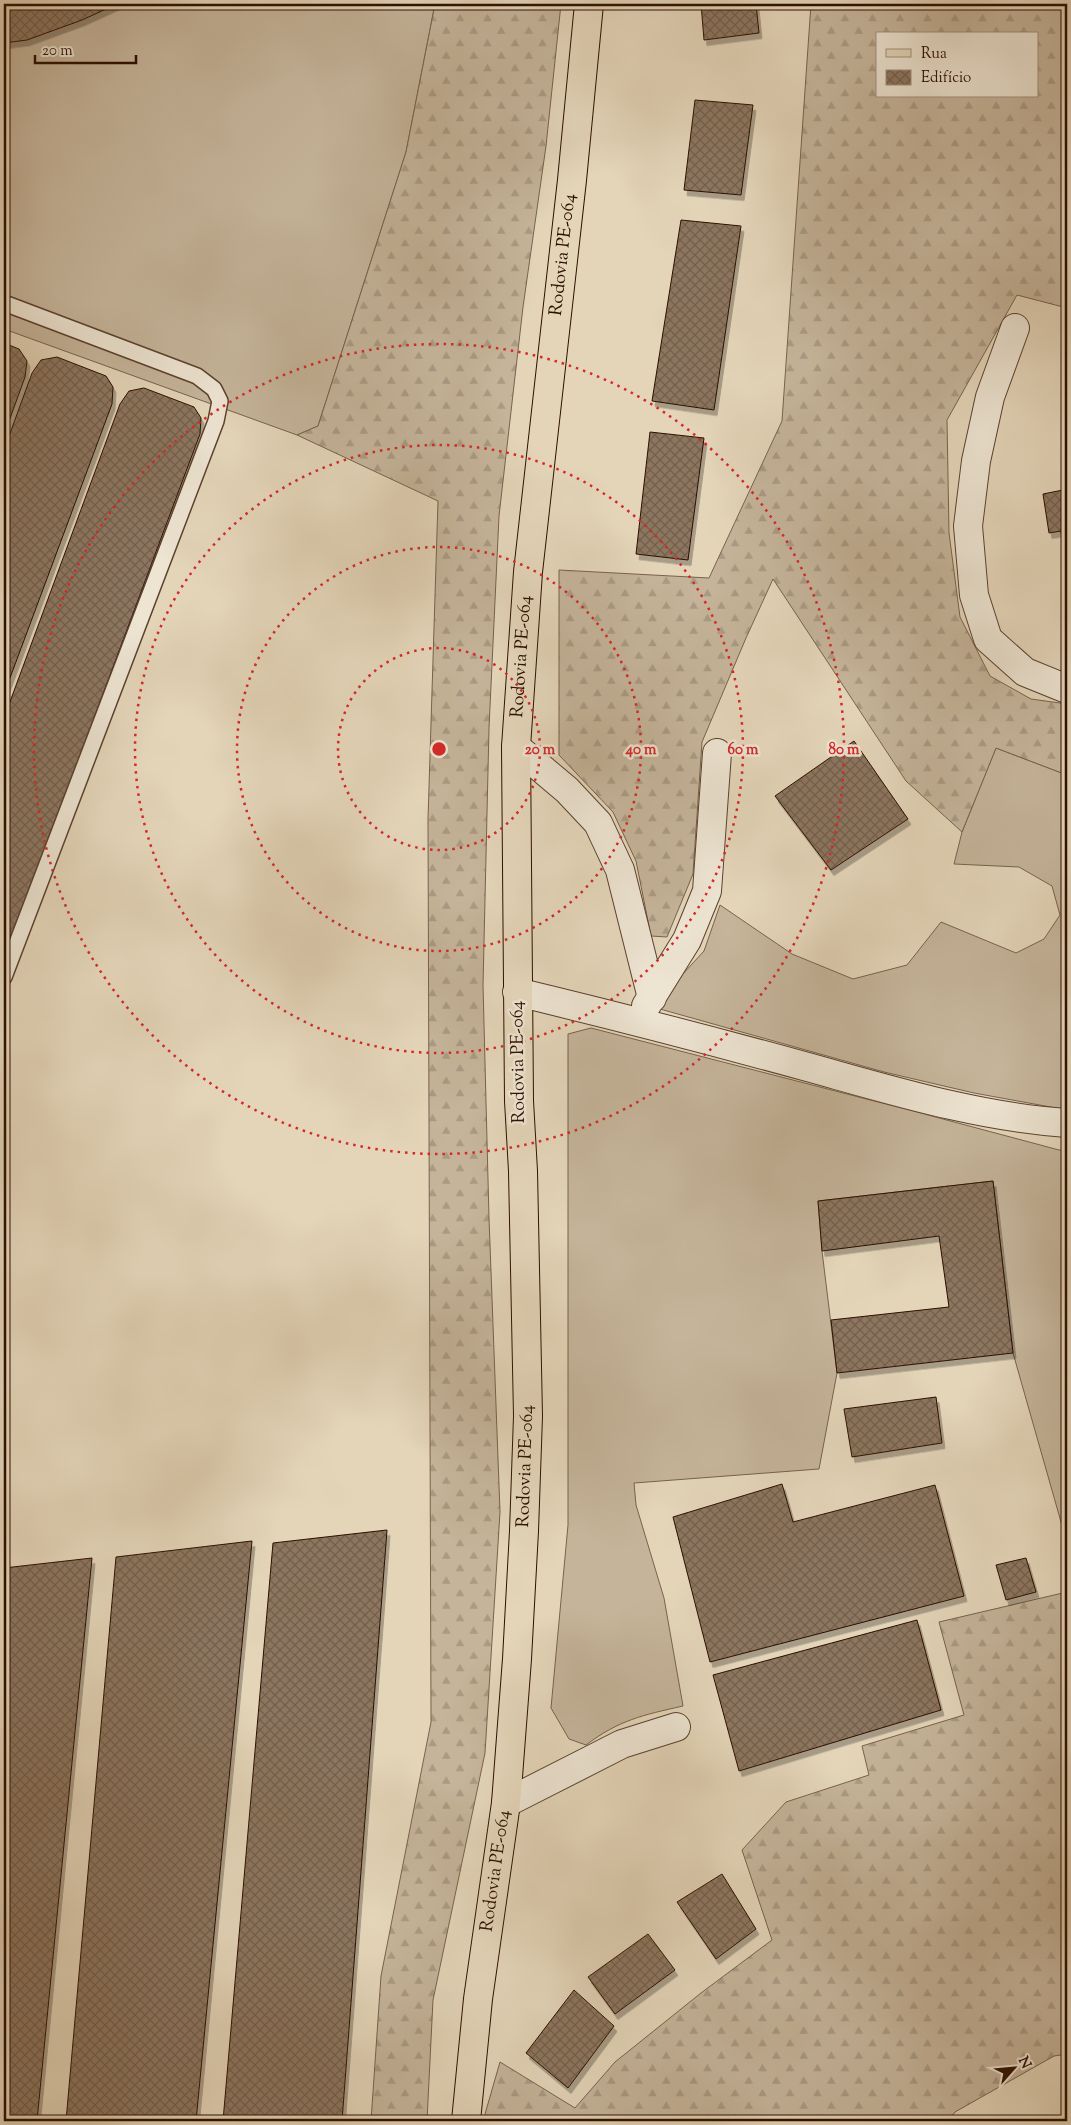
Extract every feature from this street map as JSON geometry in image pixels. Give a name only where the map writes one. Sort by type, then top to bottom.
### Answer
[{"type":"main road","name":"Rodovia PE-064","points":[[466,2121],[478,1999],[506,1804],[517,1660],[528,1416],[517,992],[516,747],[528,572],[572,180],[589,4]]},
{"type":"street","points":[[1015,328],[990,397],[976,461],[968,526],[974,595],[988,639],[1025,672],[1067,689]]},
{"type":"street","points":[[516,747],[567,790],[598,823],[620,870],[652,998]]},
{"type":"street","points":[[636,1022],[687,940],[707,891],[717,753]]},
{"type":"street","points":[[517,992],[953,1107],[1032,1120],[1067,1123]]},
{"type":"street","points":[[506,1804],[622,1744],[676,1726]]},
{"type":"lane","points":[[4,303],[197,376],[214,389],[220,401],[216,421],[194,485],[74,789],[4,977]]},
{"type":"green space","points":[[4,4],[435,4],[406,152],[318,426],[297,435],[4,329]]},
{"type":"green space","points":[[435,4],[561,4],[546,146],[523,307],[499,516],[489,728],[483,985],[489,1218],[500,1512],[485,1753],[433,2000],[427,2121],[371,2121],[381,1976],[431,1722],[428,819],[438,501],[297,435],[318,426],[406,152]]},
{"type":"green space","points":[[811,4],[1067,4],[1067,308],[1017,295],[947,420],[949,533],[960,617],[990,676],[1031,699],[1067,704],[1067,775],[996,748],[962,832],[906,781],[773,579],[702,742],[693,874],[667,937],[651,936],[636,861],[613,812],[559,755],[559,570],[709,578],[782,421]]},
{"type":"green space","points":[[996,748],[1067,775],[1067,1110],[974,1093],[884,1072],[660,1009],[681,976],[704,951],[720,905],[792,954],[853,979],[907,965],[941,922],[1016,953],[1044,939],[1060,915],[1052,886],[1019,867],[954,864],[962,832]]},
{"type":"green space","points":[[591,1028],[1059,1150],[1067,1150],[1067,1543],[1013,1353],[993,1181],[818,1201],[822,1251],[837,1373],[819,1469],[634,1483],[636,1505],[664,1598],[683,1706],[656,1712],[621,1724],[586,1745],[569,1739],[551,1708],[568,1525],[568,1034]]},
{"type":"green space","points":[[1067,1592],[1067,2054],[1054,2056],[955,2112],[948,2121],[483,2121],[500,2062],[575,2108],[615,2062],[701,1993],[772,1940],[742,1850],[786,1802],[869,1775],[862,1746],[964,1715],[939,1622]]},
{"type":"building","points":[[4,4],[117,4],[82,20],[27,40],[4,43]]},
{"type":"building","points":[[701,4],[756,4],[759,33],[704,40]]},
{"type":"building","points":[[695,100],[753,105],[741,195],[684,190]]},
{"type":"building","points":[[681,220],[741,226],[714,410],[652,401]]},
{"type":"building","points":[[4,343],[19,349],[27,361],[25,377],[4,435]]},
{"type":"building","points":[[57,357],[106,376],[113,387],[112,404],[4,694],[4,450],[32,373],[41,360]]},
{"type":"building","points":[[144,388],[194,407],[201,418],[200,434],[4,959],[4,718],[120,404],[129,391]]},
{"type":"building","points":[[650,432],[704,438],[688,560],[636,554]]},
{"type":"building","points":[[1063,490],[1065,502],[1067,502],[1067,571],[1061,531],[1049,533],[1043,494]]},
{"type":"building","points":[[854,741],[908,819],[831,870],[775,796]]},
{"type":"building","points":[[993,1181],[1013,1353],[837,1373],[831,1320],[949,1307],[939,1236],[822,1251],[818,1201]]},
{"type":"building","points":[[936,1397],[942,1443],[852,1457],[844,1409]]},
{"type":"building","points":[[782,1484],[793,1522],[935,1485],[964,1596],[710,1662],[673,1517]]},
{"type":"building","points":[[387,1530],[342,2121],[223,2121],[273,1543]]},
{"type":"building","points":[[252,1541],[196,2121],[66,2121],[116,1557]]},
{"type":"building","points":[[92,1558],[37,2121],[4,2121],[4,1568]]},
{"type":"building","points":[[1026,1558],[1036,1592],[1006,1600],[996,1565]]},
{"type":"building","points":[[917,1620],[941,1710],[739,1771],[713,1675]]},
{"type":"building","points":[[722,1874],[756,1929],[716,1959],[677,1902]]},
{"type":"building","points":[[648,1934],[675,1970],[615,2014],[588,1977]]},
{"type":"building","points":[[574,1990],[614,2026],[568,2088],[526,2053]]}]
